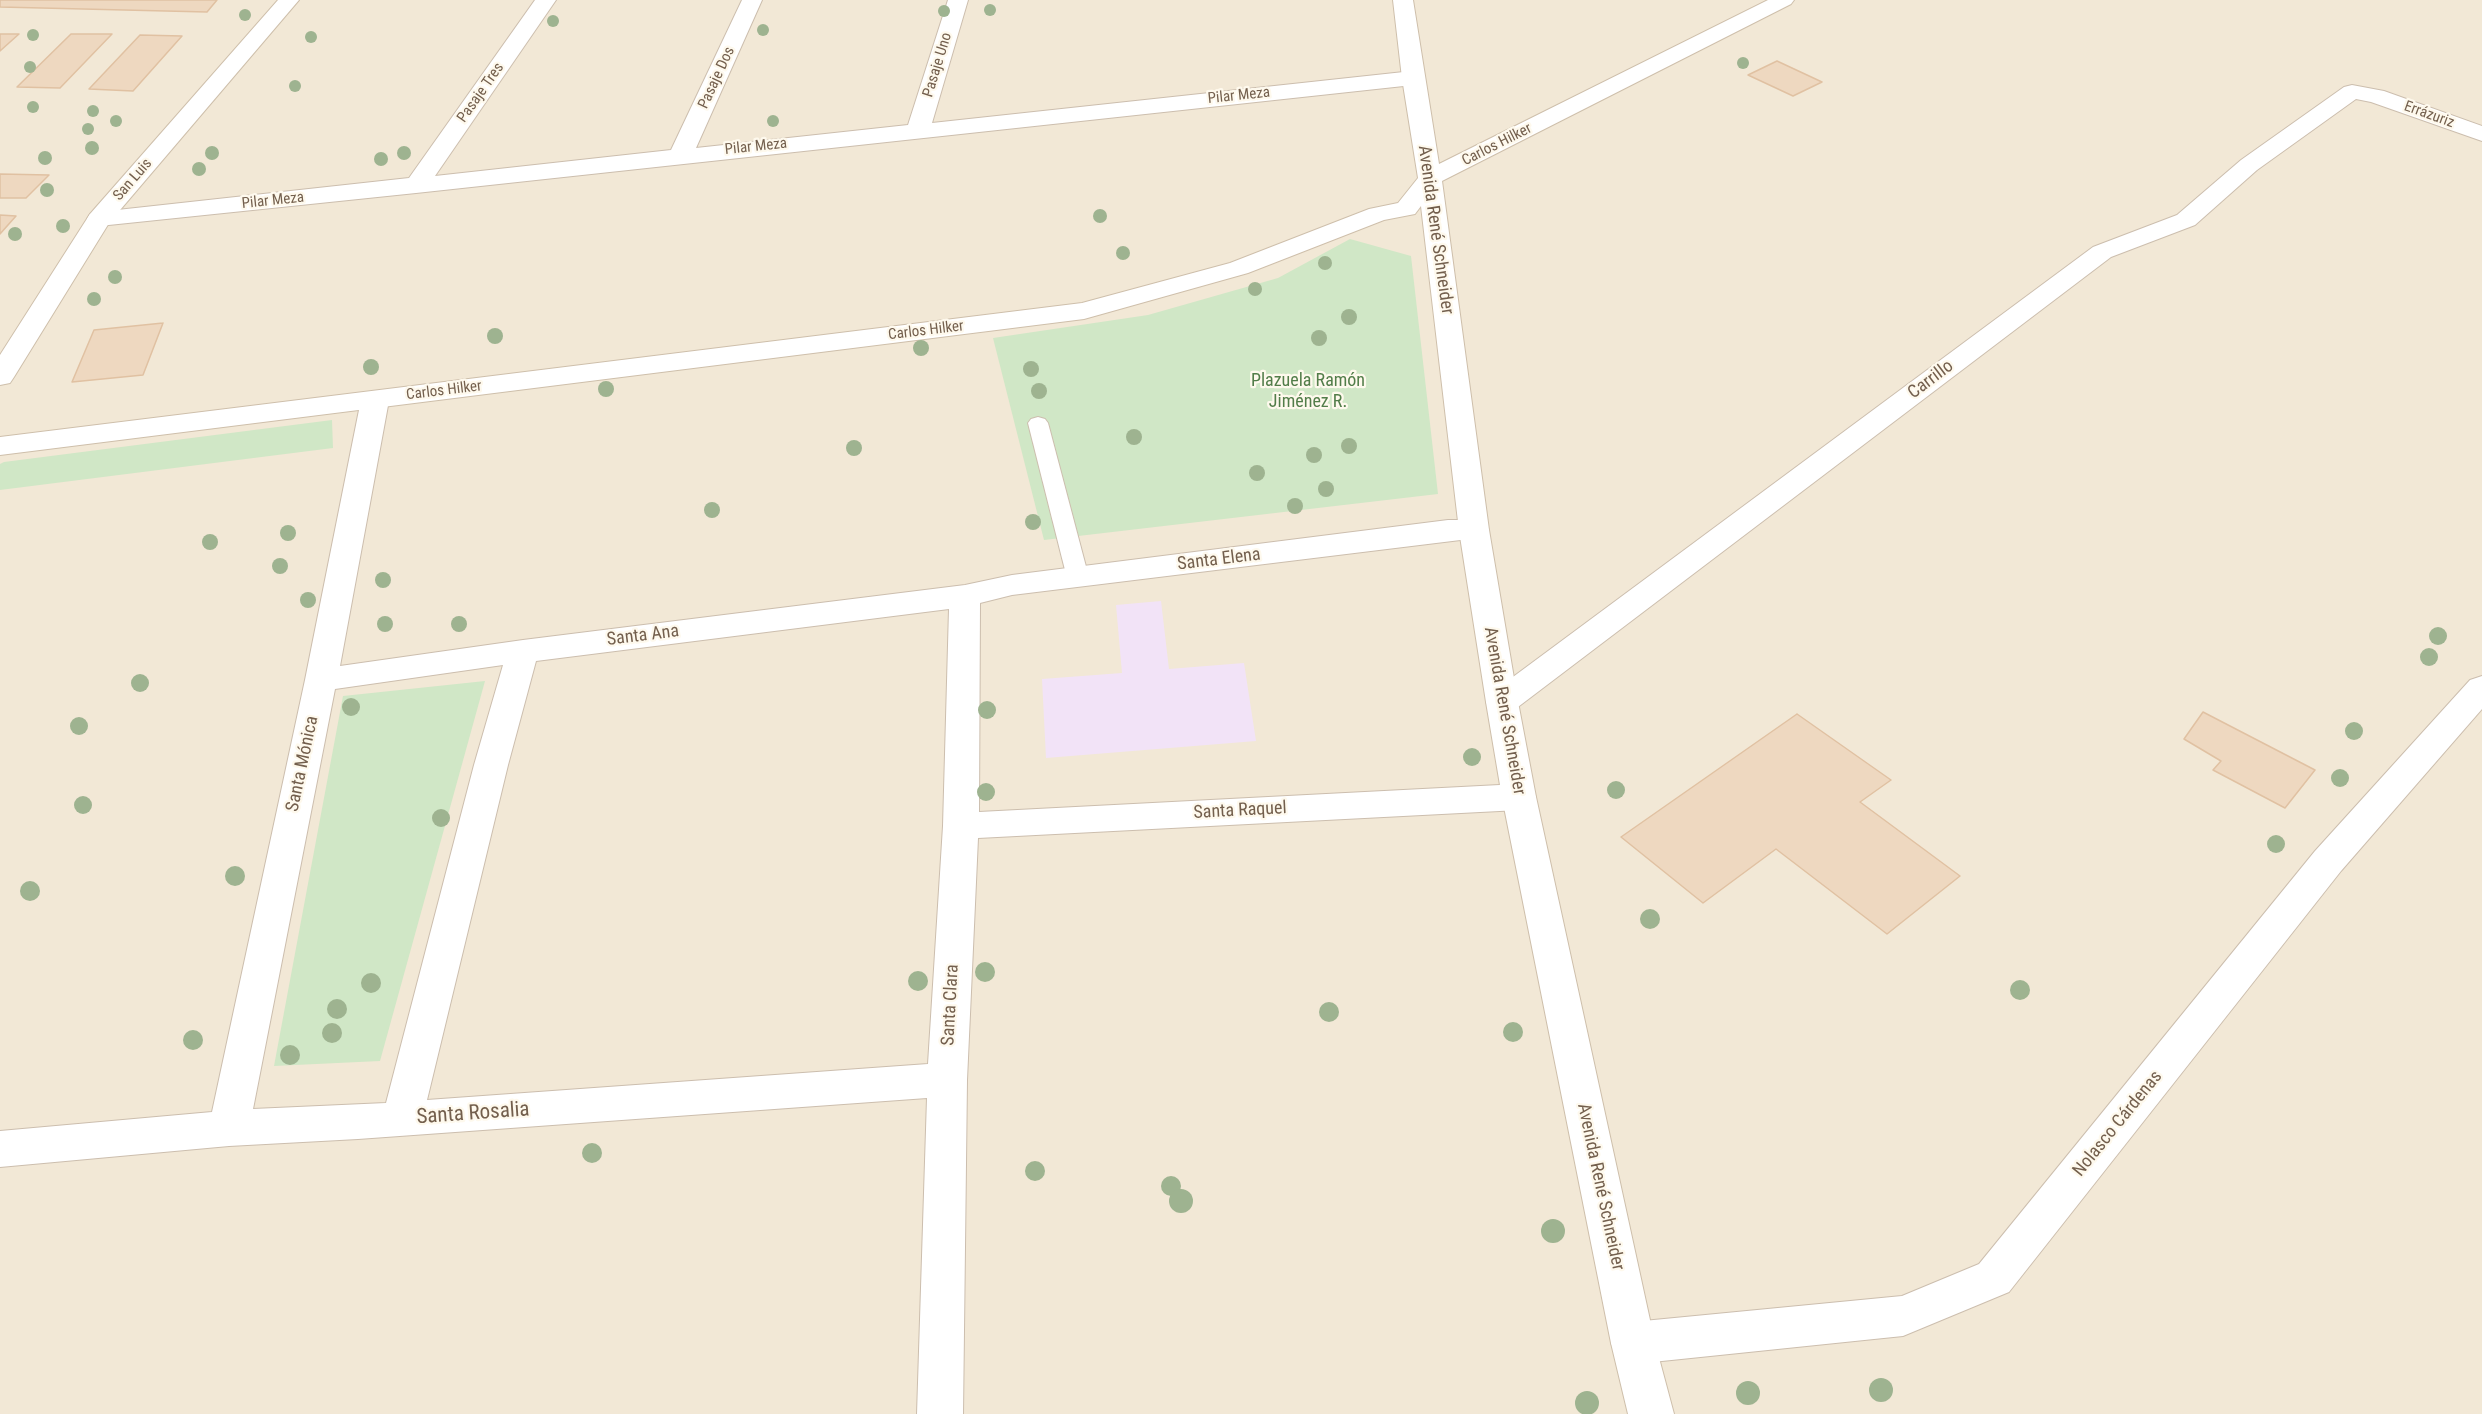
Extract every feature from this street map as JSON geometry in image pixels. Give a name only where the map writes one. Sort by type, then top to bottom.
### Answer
[{"type":"street","name":"San Luis","points":[[0,377],[99,219],[289,0]]},
{"type":"street","name":"Pasaje Tres","points":[[416,186],[546,0]]},
{"type":"street","name":"Pasaje Dos","points":[[681,155],[752,0]]},
{"type":"street","name":"Pasaje Uno","points":[[918,130],[958,0]]},
{"type":"street","name":"Avenida René Schneider","points":[[1403,0],[1413,78],[1430,178],[1474,530],[1502,702],[1519,797],[1633,1343],[1651,1414]]},
{"type":"street","name":"Carlos Hilker","points":[[0,446],[1084,311],[1239,268],[1378,214],[1406,209],[1430,178],[1784,0]]},
{"type":"street","name":"Pilar Meza","points":[[99,219],[1413,78]]},
{"type":"street","name":"Carrillo","points":[[1502,702],[2102,252],[2186,220],[2249,165],[2352,92],[2376,96]]},
{"type":"street","name":"Errázuriz","points":[[2376,96],[2482,134]]},
{"type":"street","name":"Santa Mónica","points":[[229,1128],[321,680],[375,400]]},
{"type":"street","name":"Santa Elena","points":[[965,596],[1012,585],[1448,530],[1474,530]]},
{"type":"street","name":"Santa Ana","points":[[321,680],[523,651],[965,596]]},
{"type":"street","name":"Santa Clara","points":[[940,1414],[947,1080],[961,826],[965,596]]},
{"type":"street","points":[[402,1119],[491,765],[523,651]]},
{"type":"street","name":"Nolasco Cárdenas","points":[[1633,1343],[1903,1316],[1994,1278],[2328,861],[2482,688]]},
{"type":"street","name":"Santa Raquel","points":[[961,826],[1519,797]]},
{"type":"street","name":"Santa Rosalia","points":[[0,1149],[229,1128],[402,1119],[947,1080]]},
{"type":"lane","points":[[1038,423],[1078,578]]},
{"type":"shaded area","points":[[0,0],[2482,0],[2482,1414],[0,1414]]},
{"type":"shaded area","points":[[1161,601],[1169,669],[1244,663],[1256,741],[1046,758],[1042,679],[1122,673],[1116,605]]},
{"type":"green space","name":"Plazuela Ramón Jiménez R.","points":[[1350,239],[1411,256],[1438,494],[1044,540],[993,338],[1148,315],[1278,278]]},
{"type":"green space","points":[[332,420],[333,448],[0,490],[0,464],[4,462]]},
{"type":"green space","points":[[485,681],[380,1061],[274,1066],[343,696]]},
{"type":"building","points":[[0,0],[217,0],[207,12],[0,7]]},
{"type":"building","points":[[0,34],[19,34],[0,51]]},
{"type":"building","points":[[71,34],[112,34],[60,88],[17,87]]},
{"type":"building","points":[[140,35],[182,36],[133,91],[89,89]]},
{"type":"building","points":[[1777,61],[1822,82],[1793,96],[1748,75]]},
{"type":"building","points":[[0,174],[49,175],[26,198],[0,198]]},
{"type":"building","points":[[0,215],[16,216],[0,234]]},
{"type":"building","points":[[163,323],[143,375],[72,382],[94,330]]},
{"type":"building","points":[[2203,712],[2315,770],[2285,808],[2213,770],[2221,761],[2184,739]]},
{"type":"building","points":[[1797,714],[1891,780],[1860,802],[1960,876],[1887,934],[1776,849],[1703,903],[1621,837]]}]
